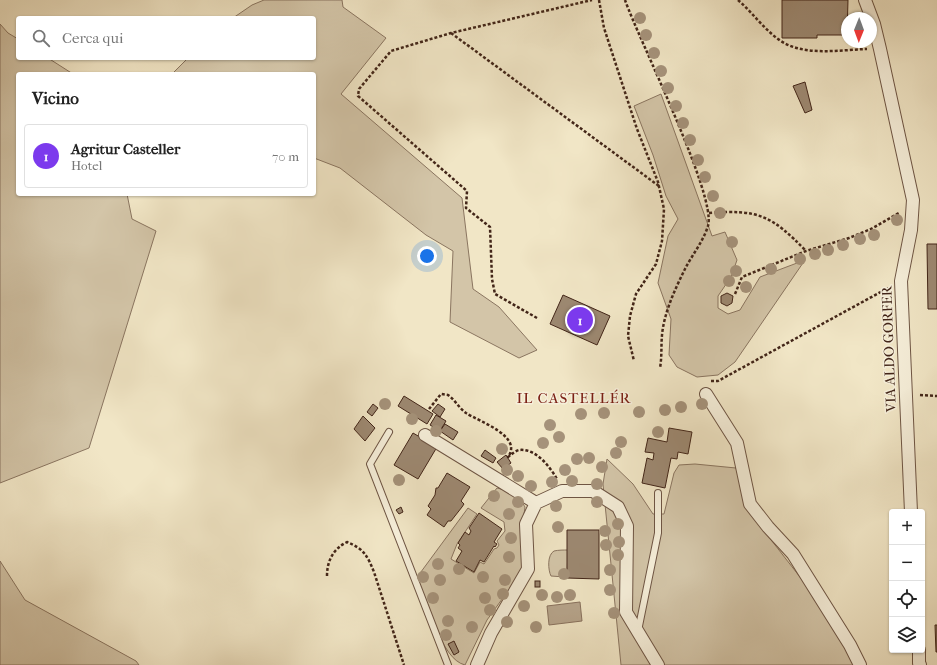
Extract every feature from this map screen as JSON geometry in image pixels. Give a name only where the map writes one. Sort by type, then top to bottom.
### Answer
[{"type":"street","name":"VIA ALDO GORFER","points":[[865,0],[874,24],[880,49],[912,200],[912,230],[901,281],[911,509]]},
{"type":"street","points":[[705,388],[737,443],[750,504],[768,527],[793,554],[850,645],[860,665]]},
{"type":"street","points":[[425,435],[536,503]]},
{"type":"street","points":[[477,665],[491,633],[528,570],[526,524],[536,503],[562,491],[593,491],[618,507],[627,526],[626,612],[658,665]]},
{"type":"street","points":[[919,653],[920,665]]},
{"type":"lane","points":[[389,432],[370,464],[448,665]]},
{"type":"lane","points":[[638,632],[658,533],[658,493]]},
{"type":"path","points":[[537,318],[495,294],[492,279],[490,227],[466,208],[466,191],[358,96],[359,89],[390,52],[452,33],[592,0]]},
{"type":"path","points":[[599,0],[604,28],[637,129],[659,187],[664,209],[662,241],[656,264],[636,294],[630,316],[628,336],[634,361]]},
{"type":"path","points":[[626,0],[704,192],[709,213],[708,226],[684,270],[668,310],[662,334],[660,368]]},
{"type":"path","points":[[738,0],[777,38],[790,46],[805,50],[880,49]]},
{"type":"path","points":[[452,33],[659,187]]},
{"type":"path","points":[[709,213],[745,212],[768,218],[781,226],[806,251]]},
{"type":"path","points":[[736,294],[742,277],[806,251],[849,238],[901,212]]},
{"type":"path","points":[[705,388],[901,281]]},
{"type":"path","points":[[429,409],[441,394],[448,395],[464,411],[506,436],[513,445],[512,451],[508,456],[518,450],[528,451],[535,454],[550,467],[562,491]]},
{"type":"path","points":[[906,394],[937,396]]},
{"type":"path","points":[[327,576],[327,567],[338,547],[347,542],[360,548],[368,558],[374,572],[404,665]]},
{"type":"shaded area","points":[[264,0],[342,0],[343,7],[386,38],[341,94],[462,198],[473,289],[499,307],[537,350],[519,358],[450,322],[453,251],[426,235],[340,168],[316,159],[316,72],[174,72],[186,60],[316,60],[316,16],[236,16],[252,5]]},
{"type":"shaded area","points":[[0,24],[8,33],[16,38],[16,60],[51,60],[70,72],[16,72],[16,196],[127,196],[132,219],[156,231],[89,448],[0,483]]},
{"type":"shaded area","points":[[661,94],[712,236],[725,232],[737,260],[731,277],[718,296],[718,308],[728,314],[740,310],[760,277],[805,260],[735,362],[718,375],[697,377],[677,367],[669,355],[671,319],[658,283],[668,236],[678,219],[666,196],[653,155],[634,106]]},
{"type":"shaded area","points":[[607,459],[633,484],[653,514],[664,514],[674,473],[679,465],[695,464],[736,468],[747,509],[814,595],[858,665],[621,665],[603,484]]},
{"type":"shaded area","points":[[497,488],[505,490],[520,499],[525,507],[521,536],[523,570],[487,620],[465,665],[456,660],[442,641],[415,580],[468,508],[477,514],[457,544],[451,559],[474,573],[480,562],[484,564],[494,549],[499,545],[497,541],[505,531],[504,522],[481,508]]},
{"type":"shaded area","points":[[568,550],[567,575],[565,577],[551,576],[549,570],[550,556],[554,551]]},
{"type":"shaded area","points":[[0,561],[25,600],[136,661],[139,665],[0,665]]},
{"type":"shaded area","points":[[580,602],[582,621],[549,625],[547,606]]},
{"type":"building","points":[[782,0],[848,0],[848,12],[841,12],[841,35],[817,35],[817,38],[782,38]]},
{"type":"building","points":[[805,82],[812,110],[805,113],[793,86]]},
{"type":"building","points":[[927,244],[937,244],[937,309],[928,309]]},
{"type":"building","points":[[727,293],[733,296],[732,303],[727,306],[721,303],[721,296]]},
{"type":"building","points":[[563,295],[610,316],[597,345],[550,324]]},
{"type":"building","points":[[404,396],[433,414],[427,424],[398,406]]},
{"type":"building","points":[[373,404],[378,408],[372,416],[367,412]]},
{"type":"building","points":[[438,404],[445,409],[440,417],[432,411]]},
{"type":"building","points":[[436,415],[446,421],[440,431],[430,425]]},
{"type":"building","points":[[363,416],[375,428],[365,441],[354,429]]},
{"type":"building","points":[[445,424],[458,432],[453,440],[440,431]]},
{"type":"building","points":[[669,428],[692,432],[688,454],[678,452],[677,459],[671,458],[665,488],[642,483],[647,458],[653,460],[654,453],[645,452],[648,438],[667,442]]},
{"type":"building","points":[[413,433],[437,447],[418,479],[394,465]]},
{"type":"building","points":[[485,450],[496,458],[493,463],[481,456]]},
{"type":"building","points":[[506,455],[511,463],[503,469],[497,462]]},
{"type":"building","points":[[447,473],[470,487],[461,501],[464,504],[451,521],[448,521],[444,527],[427,515],[431,509],[428,506],[435,495],[436,488],[438,488]]},
{"type":"building","points":[[401,507],[403,512],[399,514],[396,510]]},
{"type":"building","points":[[479,513],[502,529],[494,542],[497,544],[495,547],[494,546],[484,562],[480,560],[474,572],[456,561],[462,551],[458,548],[460,545],[458,543],[465,532],[469,535],[471,531],[469,528]]},
{"type":"building","points":[[567,530],[599,530],[599,579],[567,578]]},
{"type":"building","points":[[535,581],[540,581],[540,587],[535,587]]},
{"type":"building","points":[[935,625],[937,625],[937,652],[936,652]]},
{"type":"building","points":[[454,641],[459,652],[454,655],[448,644]]},
{"type":"place","name":"Agritur Casteller","points":[[580,320]]},
{"type":"district","name":"IL CASTELLÉR","points":[[574,398]]}]
